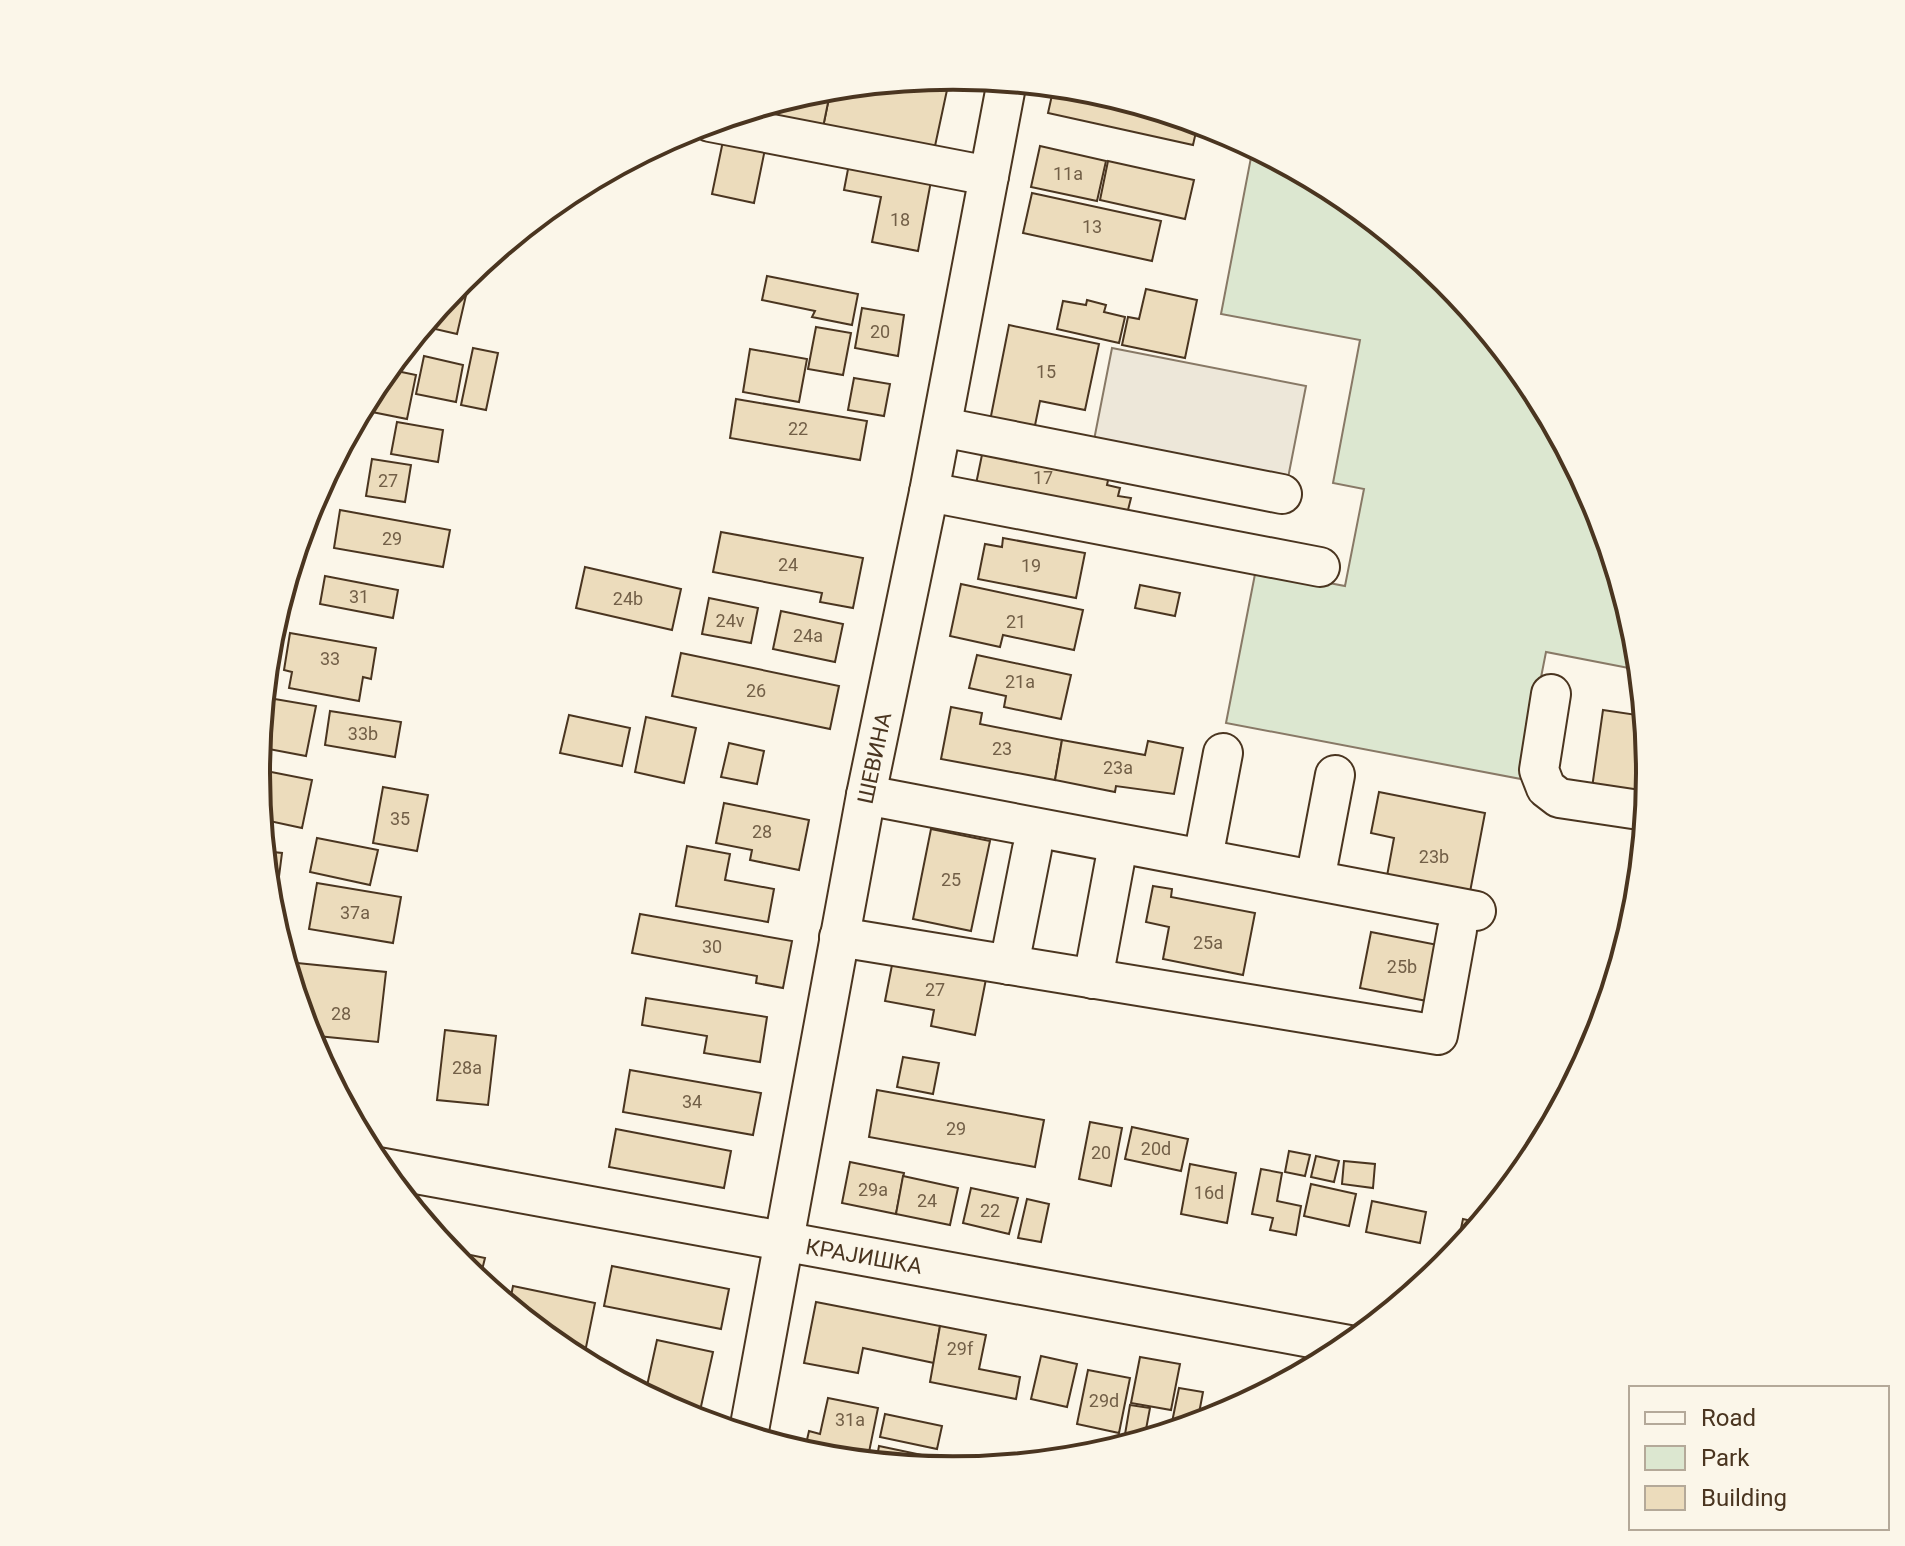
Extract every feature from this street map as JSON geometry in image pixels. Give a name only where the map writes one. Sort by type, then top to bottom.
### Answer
[{"type":"street","name":"ШЕВИНА","points":[[750,1425],[866,795],[942,427],[1005,92]]},
{"type":"street","points":[[732,126],[989,176]]},
{"type":"street","points":[[942,427],[1282,494]]},
{"type":"street","points":[[929,492],[1320,567]]},
{"type":"street","points":[[1551,694],[1539,770],[1546,788],[1559,798],[1634,809]]},
{"type":"street","points":[[1203,858],[1223,753]]},
{"type":"street","points":[[1315,880],[1335,775]]},
{"type":"street","points":[[839,937],[1438,1035],[1467,920],[1315,880],[866,795]]},
{"type":"street","points":[[1009,965],[1032,849]]},
{"type":"street","points":[[1093,979],[1115,861]]},
{"type":"street","name":"КРАЈИШКА","points":[[398,1171],[1331,1342]]},
{"type":"green space","points":[[1251,158],[1332,205],[1403,259],[1466,323],[1520,394],[1544,432],[1584,512],[1612,596],[1627,668],[1546,652],[1521,779],[1226,723],[1256,569],[1345,586],[1364,489],[1333,483],[1360,340],[1221,314]]},
{"type":"shaded area","points":[[1112,348],[1306,386],[1288,478],[1094,440]]},
{"type":"building","points":[[947,90],[932,160],[821,137],[828,102],[908,91]]},
{"type":"building","points":[[1051,98],[1129,113],[1195,135],[1193,145],[1048,113]]},
{"type":"building","points":[[828,102],[821,137],[747,122]]},
{"type":"building","points":[[723,141],[765,149],[754,203],[712,194]]},
{"type":"building","points":[[1040,146],[1106,161],[1097,201],[1031,187]]},
{"type":"building","points":[[1108,161],[1194,180],[1185,219],[1100,200]]},
{"type":"building","points":[[849,164],[931,181],[918,251],[872,242],[881,197],[844,190]]},
{"type":"building","points":[[1032,193],[1161,221],[1152,261],[1023,233]]},
{"type":"building","points":[[767,276],[858,294],[852,325],[812,317],[815,311],[762,300]]},
{"type":"building","points":[[1146,289],[1197,300],[1185,358],[1122,345],[1128,317],[1139,319]]},
{"type":"building","points":[[466,294],[457,334],[434,329]]},
{"type":"building","points":[[1087,300],[1106,305],[1104,312],[1125,317],[1119,343],[1057,329],[1063,301],[1086,305]]},
{"type":"building","points":[[862,308],[904,315],[898,356],[855,348]]},
{"type":"building","points":[[1009,325],[1099,344],[1085,410],[1040,401],[1033,435],[989,426]]},
{"type":"building","points":[[816,327],[851,333],[843,375],[808,369]]},
{"type":"building","points":[[473,348],[498,353],[486,410],[461,405]]},
{"type":"building","points":[[750,349],[807,359],[799,402],[743,392]]},
{"type":"building","points":[[424,356],[463,365],[456,402],[416,394]]},
{"type":"building","points":[[401,372],[416,375],[407,419],[373,412]]},
{"type":"building","points":[[854,378],[890,384],[884,416],[848,410]]},
{"type":"building","points":[[736,399],[867,421],[860,460],[730,438]]},
{"type":"building","points":[[397,422],[443,430],[438,462],[391,454]]},
{"type":"building","points":[[984,445],[1110,471],[1107,485],[1120,488],[1118,496],[1131,498],[1127,514],[975,489]]},
{"type":"building","points":[[372,459],[411,465],[405,502],[366,496]]},
{"type":"building","points":[[340,510],[450,530],[443,567],[334,548]]},
{"type":"building","points":[[721,532],[863,558],[853,608],[820,602],[822,593],[713,572]]},
{"type":"building","points":[[1003,538],[1085,553],[1076,598],[978,579],[985,544],[1002,547]]},
{"type":"building","points":[[585,567],[681,589],[672,630],[576,608]]},
{"type":"building","points":[[325,576],[398,590],[393,618],[320,604]]},
{"type":"building","points":[[961,584],[1083,610],[1074,650],[1003,635],[1000,647],[950,636]]},
{"type":"building","points":[[1140,585],[1180,593],[1175,616],[1135,608]]},
{"type":"building","points":[[709,598],[758,608],[751,643],[702,634]]},
{"type":"building","points":[[781,611],[843,624],[835,662],[773,649]]},
{"type":"building","points":[[290,633],[376,648],[371,679],[363,677],[359,701],[289,688],[292,672],[284,670]]},
{"type":"building","points":[[681,653],[839,686],[830,729],[672,696]]},
{"type":"building","points":[[977,655],[1071,675],[1061,719],[1004,707],[1006,696],[969,688]]},
{"type":"building","points":[[274,699],[316,706],[306,756],[271,749]]},
{"type":"building","points":[[951,707],[982,713],[980,724],[1062,740],[1055,780],[941,759]]},
{"type":"building","points":[[1603,710],[1633,714],[1635,801],[1591,795]]},
{"type":"building","points":[[330,711],[401,722],[395,757],[325,745]]},
{"type":"building","points":[[569,715],[630,728],[622,766],[560,753]]},
{"type":"building","points":[[646,717],[696,728],[684,783],[635,772]]},
{"type":"building","points":[[1062,740],[1145,755],[1148,741],[1183,748],[1174,794],[1116,786],[1115,792],[1055,780]]},
{"type":"building","points":[[729,743],[764,751],[757,784],[721,777]]},
{"type":"building","points":[[270,772],[312,780],[302,828],[271,821]]},
{"type":"building","points":[[383,787],[428,795],[417,851],[373,843]]},
{"type":"building","points":[[1379,792],[1485,813],[1470,892],[1387,876],[1394,838],[1371,833]]},
{"type":"building","points":[[724,803],[809,820],[799,870],[750,860],[752,850],[716,843]]},
{"type":"building","points":[[931,829],[990,841],[971,931],[913,919]]},
{"type":"building","points":[[317,838],[378,850],[370,885],[310,872]]},
{"type":"building","points":[[687,846],[730,854],[725,880],[774,889],[768,922],[676,906]]},
{"type":"building","points":[[274,852],[282,853],[278,881]]},
{"type":"building","points":[[317,883],[401,897],[393,943],[309,929]]},
{"type":"building","points":[[1153,886],[1172,889],[1171,897],[1255,913],[1243,975],[1163,959],[1169,927],[1146,922]]},
{"type":"building","points":[[640,914],[792,941],[783,988],[756,983],[757,976],[632,953]]},
{"type":"building","points":[[1371,932],[1443,946],[1432,1002],[1360,988]]},
{"type":"building","points":[[893,960],[986,979],[975,1035],[931,1026],[934,1010],[885,1001]]},
{"type":"building","points":[[297,963],[386,972],[378,1042],[322,1036]]},
{"type":"building","points":[[646,998],[767,1017],[760,1062],[704,1053],[707,1036],[642,1025]]},
{"type":"building","points":[[445,1030],[496,1036],[488,1105],[437,1100]]},
{"type":"building","points":[[903,1057],[939,1063],[933,1094],[897,1087]]},
{"type":"building","points":[[630,1070],[761,1093],[753,1135],[623,1112]]},
{"type":"building","points":[[877,1090],[1044,1120],[1035,1167],[869,1137]]},
{"type":"building","points":[[1090,1122],[1122,1128],[1111,1186],[1079,1179]]},
{"type":"building","points":[[1132,1127],[1188,1139],[1181,1171],[1125,1159]]},
{"type":"building","points":[[616,1129],[731,1151],[724,1188],[609,1167]]},
{"type":"building","points":[[1289,1151],[1310,1155],[1305,1176],[1285,1172]]},
{"type":"building","points":[[1316,1156],[1339,1161],[1334,1182],[1311,1177]]},
{"type":"building","points":[[1344,1161],[1375,1164],[1373,1188],[1342,1184]]},
{"type":"building","points":[[850,1162],[904,1173],[896,1214],[842,1203]]},
{"type":"building","points":[[1190,1164],[1236,1173],[1227,1223],[1181,1214]]},
{"type":"building","points":[[1261,1169],[1282,1173],[1277,1201],[1301,1206],[1296,1235],[1270,1230],[1273,1218],[1252,1214]]},
{"type":"building","points":[[903,1176],[958,1188],[950,1225],[896,1214]]},
{"type":"building","points":[[1311,1184],[1356,1194],[1349,1226],[1304,1216]]},
{"type":"building","points":[[971,1188],[1018,1198],[1009,1234],[963,1223]]},
{"type":"building","points":[[1027,1199],[1049,1204],[1041,1242],[1018,1238]]},
{"type":"building","points":[[1372,1201],[1426,1212],[1420,1243],[1366,1232]]},
{"type":"building","points":[[469,1255],[485,1258],[482,1268]]},
{"type":"building","points":[[612,1266],[729,1289],[721,1329],[604,1306]]},
{"type":"building","points":[[513,1286],[595,1303],[586,1349],[537,1315],[511,1294]]},
{"type":"building","points":[[816,1302],[940,1326],[934,1363],[863,1348],[858,1373],[804,1363]]},
{"type":"building","points":[[940,1326],[986,1335],[979,1369],[1020,1377],[1016,1399],[930,1382]]},
{"type":"building","points":[[657,1340],[713,1352],[701,1408],[647,1384]]},
{"type":"building","points":[[1041,1356],[1077,1364],[1067,1407],[1031,1399]]},
{"type":"building","points":[[1140,1357],[1180,1364],[1171,1410],[1131,1403]]},
{"type":"building","points":[[1088,1370],[1130,1378],[1119,1433],[1077,1424]]},
{"type":"building","points":[[1179,1388],[1203,1392],[1200,1409],[1172,1420]]},
{"type":"building","points":[[828,1398],[878,1408],[869,1451],[807,1440],[809,1431],[820,1434]]},
{"type":"building","points":[[1130,1405],[1150,1408],[1146,1428],[1125,1434]]},
{"type":"building","points":[[885,1414],[942,1426],[937,1449],[880,1437]]},
{"type":"building","points":[[879,1446],[924,1455],[908,1455],[878,1452]]}]
